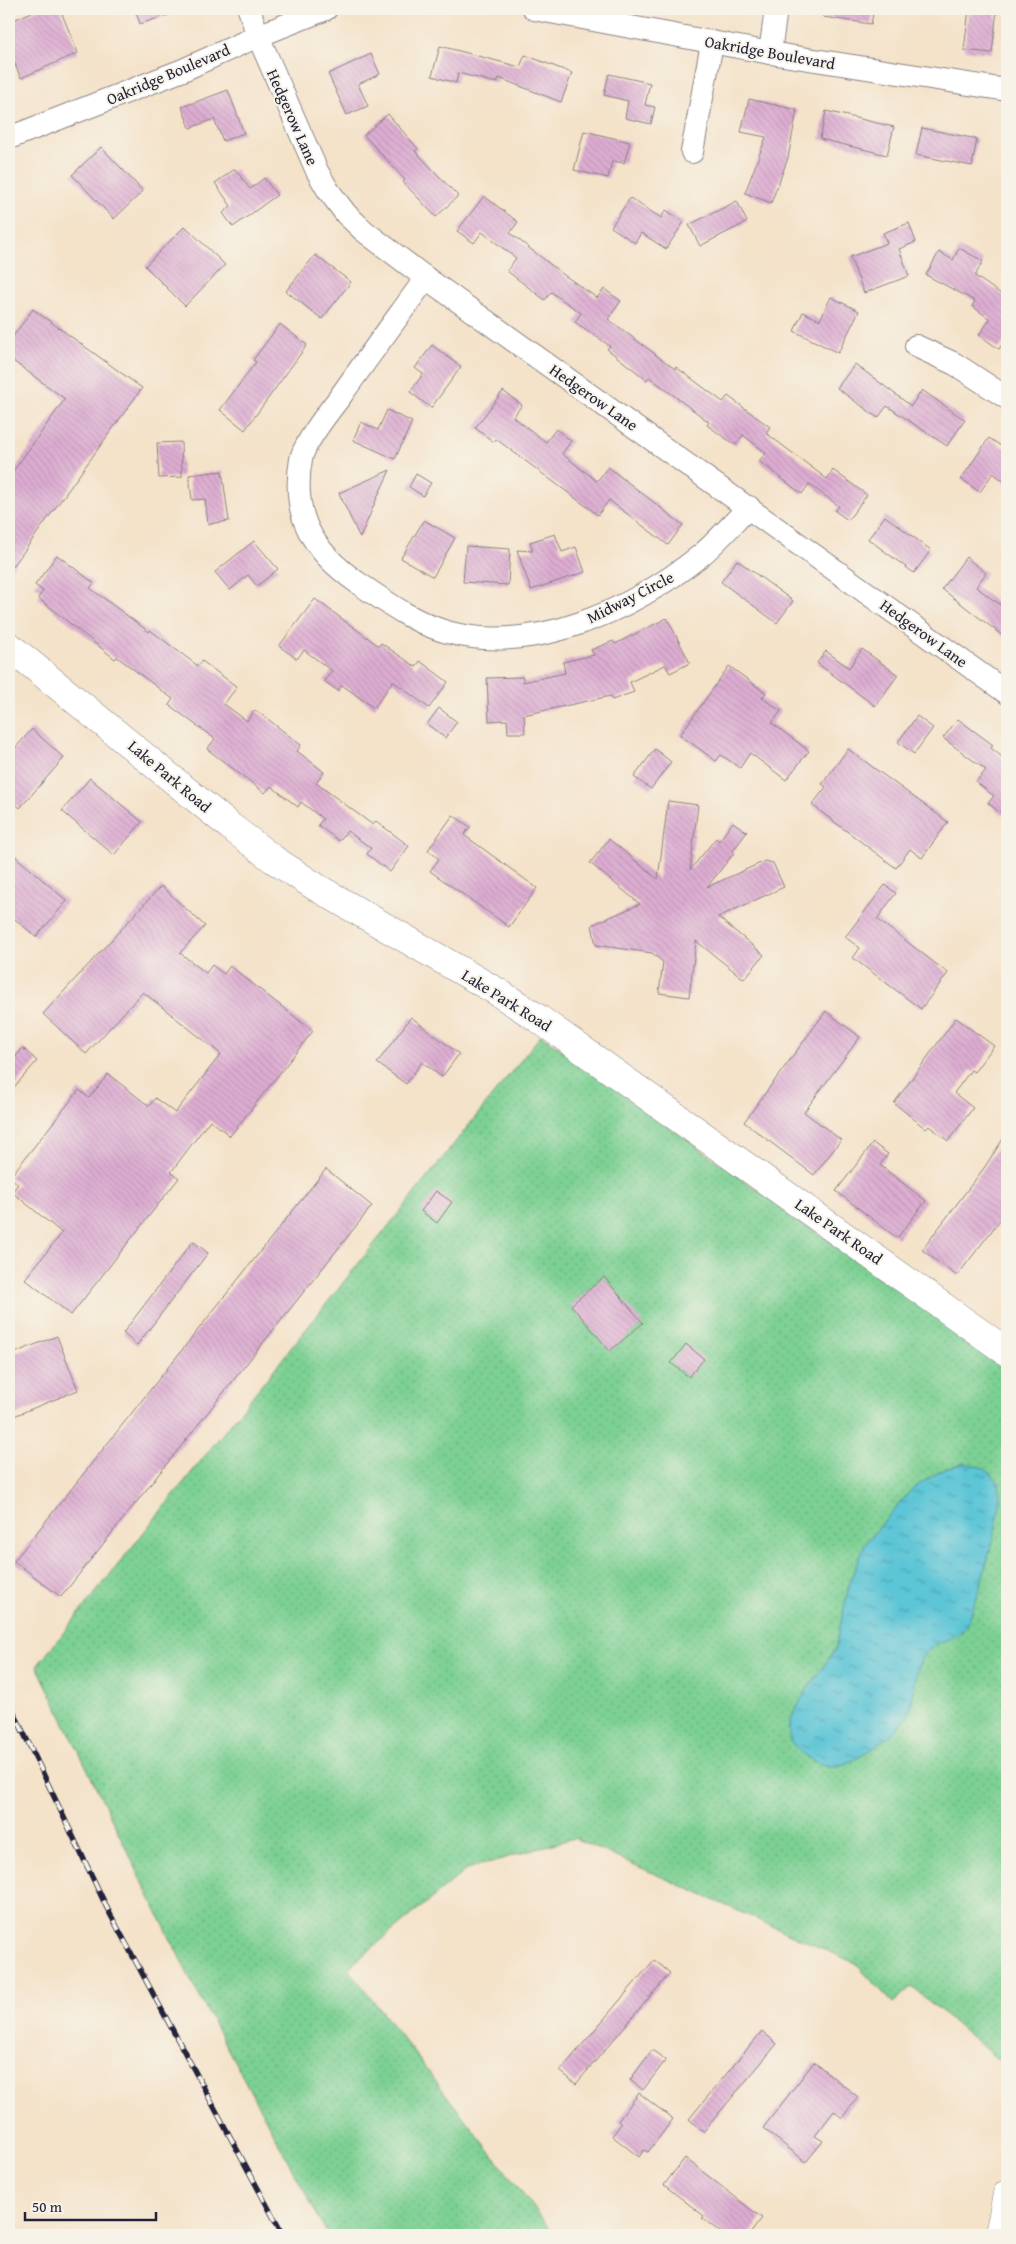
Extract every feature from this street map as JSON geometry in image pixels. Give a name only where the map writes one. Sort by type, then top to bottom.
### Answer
[{"type":"main road","name":"Lake Park Road","points":[[9,646],[273,859],[316,887],[496,991],[539,1019],[1007,1352]]},
{"type":"main road","points":[[999,2235],[1007,2194]]},
{"type":"street","name":"Hedgerow Lane","points":[[249,9],[258,36],[317,171],[328,190],[346,214],[364,231],[426,278],[1007,693]]},
{"type":"street","name":"Oakridge Boulevard","points":[[9,138],[183,70],[258,36],[326,9]]},
{"type":"street","name":"Oakridge Boulevard","points":[[534,9],[770,53],[1007,90]]},
{"type":"street","points":[[770,53],[776,9]]},
{"type":"street","points":[[692,152],[712,42]]},
{"type":"street","name":"Midway Circle","points":[[426,278],[322,421],[301,457],[298,501],[311,537],[325,554],[347,575],[401,612],[447,632],[500,639],[550,633],[605,613],[667,580],[701,555],[749,507]]},
{"type":"street","points":[[916,346],[955,364],[1007,398]]},
{"type":"green space","points":[[541,1035],[1007,1368],[1007,2037],[1001,2062],[912,1987],[893,2003],[855,1963],[574,1838],[467,1869],[348,1968],[555,2235],[328,2235],[190,1979],[37,1666]]},
{"type":"water","points":[[965,1463],[984,1468],[999,1482],[1000,1499],[990,1550],[969,1620],[960,1633],[933,1646],[921,1659],[916,1674],[911,1707],[896,1730],[874,1748],[850,1762],[831,1766],[814,1761],[804,1755],[790,1742],[790,1721],[804,1694],[835,1650],[850,1581],[865,1544],[912,1489],[942,1470]]},
{"type":"building","points":[[39,9],[60,9],[78,53],[21,78],[9,51],[9,22]]},
{"type":"building","points":[[135,9],[176,9],[177,12],[140,24]]},
{"type":"building","points":[[823,9],[874,9],[871,24],[823,17]]},
{"type":"building","points":[[969,9],[997,9],[992,53],[964,50]]},
{"type":"building","points":[[440,46],[520,67],[525,55],[572,73],[561,102],[499,78],[497,83],[458,73],[456,83],[432,76]]},
{"type":"building","points":[[371,54],[380,74],[358,84],[368,106],[347,115],[328,74]]},
{"type":"building","points":[[609,74],[650,83],[645,105],[655,107],[651,124],[625,118],[628,101],[604,95]]},
{"type":"building","points":[[228,90],[244,133],[223,141],[214,119],[190,128],[182,107]]},
{"type":"building","points":[[749,99],[797,110],[788,158],[771,203],[745,193],[766,137],[741,132]]},
{"type":"building","points":[[826,111],[894,127],[887,155],[820,139]]},
{"type":"building","points":[[388,114],[418,149],[415,151],[458,196],[436,217],[403,182],[405,180],[364,135]]},
{"type":"building","points":[[922,128],[977,139],[972,166],[916,155]]},
{"type":"building","points":[[584,131],[630,142],[624,163],[612,161],[608,178],[574,170]]},
{"type":"building","points":[[101,147],[143,191],[114,219],[72,175]]},
{"type":"building","points":[[235,169],[250,189],[264,178],[277,195],[233,227],[223,213],[231,206],[215,183]]},
{"type":"building","points":[[484,196],[518,222],[510,233],[564,275],[597,298],[604,289],[621,301],[608,319],[723,402],[728,396],[770,427],[766,433],[827,479],[833,470],[867,495],[848,520],[835,511],[839,506],[809,484],[802,494],[759,461],[766,453],[743,435],[735,445],[707,425],[709,422],[649,377],[647,380],[607,349],[610,346],[575,322],[581,313],[551,292],[545,300],[507,271],[516,258],[482,232],[474,243],[457,231]]},
{"type":"building","points":[[630,198],[661,218],[666,210],[684,222],[666,249],[641,233],[635,243],[611,227]]},
{"type":"building","points":[[737,201],[747,222],[700,246],[689,225]]},
{"type":"building","points":[[909,223],[916,242],[899,249],[909,276],[864,293],[850,257],[887,243],[883,233]]},
{"type":"building","points":[[185,226],[225,265],[185,306],[145,266]]},
{"type":"building","points":[[959,248],[983,261],[975,276],[1007,298],[1007,338],[999,349],[979,335],[990,319],[972,306],[975,301],[926,275],[939,252],[953,260]]},
{"type":"building","points":[[315,255],[351,282],[322,319],[286,291]]},
{"type":"building","points":[[831,297],[859,311],[838,353],[794,331],[803,312],[820,320]]},
{"type":"building","points":[[33,309],[142,388],[9,572],[9,477],[65,399],[9,358],[9,342]]},
{"type":"building","points":[[280,324],[307,345],[245,430],[220,410],[256,362],[253,360]]},
{"type":"building","points":[[432,345],[461,367],[431,408],[410,392],[423,374],[415,368]]},
{"type":"building","points":[[855,364],[911,406],[922,390],[965,420],[947,446],[887,406],[878,418],[837,388]]},
{"type":"building","points":[[503,391],[522,405],[513,417],[546,442],[556,429],[571,441],[562,454],[597,481],[608,467],[683,525],[668,545],[609,500],[598,515],[496,439],[494,442],[475,428]]},
{"type":"building","points":[[387,410],[412,422],[395,459],[353,440],[361,422],[378,430]]},
{"type":"building","points":[[989,438],[1007,450],[1007,484],[993,473],[980,492],[961,479]]},
{"type":"building","points":[[181,442],[182,477],[159,478],[157,443]]},
{"type":"building","points":[[390,470],[376,500],[360,538],[339,493]]},
{"type":"building","points":[[222,471],[229,521],[208,524],[205,499],[192,500],[189,475]]},
{"type":"building","points":[[416,474],[431,483],[423,496],[409,487]]},
{"type":"building","points":[[885,516],[931,550],[914,573],[868,539]]},
{"type":"building","points":[[424,520],[455,538],[433,577],[401,558]]},
{"type":"building","points":[[555,534],[562,552],[576,547],[585,572],[531,590],[517,550],[533,551],[530,542]]},
{"type":"building","points":[[254,541],[278,569],[257,586],[248,575],[230,590],[215,572]]},
{"type":"building","points":[[466,546],[510,549],[508,585],[463,582]]},
{"type":"building","points":[[57,555],[94,583],[90,588],[149,632],[150,630],[198,666],[202,661],[237,687],[224,704],[247,721],[255,710],[269,720],[301,745],[297,751],[324,772],[316,783],[373,825],[376,821],[409,846],[390,872],[367,854],[371,848],[347,831],[339,841],[318,825],[323,819],[301,802],[298,807],[271,786],[265,793],[207,749],[215,739],[169,705],[173,699],[117,657],[115,659],[38,598],[43,591],[35,585]]},
{"type":"building","points":[[966,557],[986,573],[976,587],[1007,610],[1007,639],[942,589]]},
{"type":"building","points":[[737,560],[793,601],[777,623],[721,582]]},
{"type":"building","points":[[315,599],[379,646],[381,643],[416,667],[420,661],[448,682],[429,708],[393,681],[374,708],[342,685],[338,691],[324,681],[332,671],[304,650],[297,659],[279,646]]},
{"type":"building","points":[[667,618],[690,663],[670,673],[665,665],[630,682],[634,692],[612,700],[610,696],[524,715],[525,733],[508,733],[507,720],[489,721],[487,678],[523,677],[523,682],[565,673],[563,662],[594,655],[591,650],[613,641],[615,644]]},
{"type":"building","points":[[862,649],[898,675],[875,706],[817,663],[826,651],[849,668]]},
{"type":"building","points":[[729,666],[766,693],[762,698],[781,711],[772,723],[809,751],[786,780],[750,753],[740,768],[721,755],[716,761],[680,735]]},
{"type":"building","points":[[439,708],[457,722],[445,738],[427,724]]},
{"type":"building","points":[[917,716],[933,728],[914,754],[898,742]]},
{"type":"building","points":[[958,719],[993,745],[991,748],[1007,761],[1007,818],[988,803],[994,796],[976,782],[986,770],[943,738]]},
{"type":"building","points":[[32,729],[64,758],[20,808],[9,798],[9,755]]},
{"type":"building","points":[[655,749],[671,762],[651,789],[634,777]]},
{"type":"building","points":[[848,749],[948,822],[922,858],[910,849],[896,868],[812,805],[826,787],[822,784]]},
{"type":"building","points":[[90,778],[142,822],[114,855],[62,811]]},
{"type":"building","points":[[668,801],[698,805],[690,870],[716,838],[719,841],[733,822],[747,832],[732,852],[734,853],[707,887],[765,861],[773,863],[784,887],[718,917],[764,955],[744,979],[696,941],[689,997],[659,993],[663,962],[652,953],[596,945],[592,925],[640,904],[590,863],[609,839],[658,879]]},
{"type":"building","points":[[453,815],[470,827],[464,835],[537,888],[509,927],[430,871],[439,859],[428,850]]},
{"type":"building","points":[[9,851],[67,901],[36,937],[9,914]]},
{"type":"building","points":[[885,885],[896,893],[877,919],[948,973],[921,1009],[853,958],[860,948],[845,937]]},
{"type":"building","points":[[161,886],[205,926],[180,953],[206,973],[212,965],[224,974],[230,966],[313,1031],[230,1136],[210,1120],[171,1172],[179,1178],[71,1315],[25,1279],[62,1233],[12,1192],[18,1184],[10,1177],[79,1090],[89,1098],[108,1074],[149,1106],[155,1098],[175,1113],[221,1054],[143,992],[86,1054],[43,1014]]},
{"type":"building","points":[[826,1011],[860,1037],[804,1112],[841,1140],[814,1175],[744,1122]]},
{"type":"building","points":[[411,1017],[459,1054],[442,1077],[422,1062],[406,1084],[377,1063]]},
{"type":"building","points":[[956,1018],[994,1046],[974,1072],[971,1070],[954,1093],[973,1108],[948,1141],[929,1126],[926,1129],[894,1103]]},
{"type":"building","points":[[23,1048],[37,1061],[9,1093],[9,1064]]},
{"type":"building","points":[[1007,1133],[1007,1211],[957,1276],[922,1250],[984,1168]]},
{"type":"building","points":[[873,1143],[888,1154],[880,1165],[926,1201],[897,1238],[836,1191]]},
{"type":"building","points":[[326,1169],[372,1206],[61,1597],[14,1561]]},
{"type":"building","points":[[436,1191],[452,1202],[437,1223],[421,1211]]},
{"type":"building","points":[[193,1241],[208,1253],[137,1345],[123,1333]]},
{"type":"building","points":[[604,1277],[643,1323],[610,1351],[571,1305]]},
{"type":"building","points":[[57,1336],[78,1390],[9,1418],[9,1355]]},
{"type":"building","points":[[686,1344],[704,1359],[689,1377],[671,1363]]},
{"type":"building","points":[[654,1960],[670,1973],[576,2084],[560,2071]]},
{"type":"building","points":[[762,2031],[777,2044],[703,2132],[689,2119]]},
{"type":"building","points":[[652,2050],[666,2060],[643,2090],[630,2080]]},
{"type":"building","points":[[814,2062],[858,2097],[842,2118],[834,2111],[815,2136],[823,2141],[806,2162],[763,2128]]},
{"type":"building","points":[[639,2093],[673,2119],[648,2152],[644,2150],[639,2157],[612,2136],[621,2124],[618,2121]]},
{"type":"building","points":[[685,2158],[762,2218],[749,2235],[724,2235],[702,2218],[704,2216],[664,2185]]},
{"type":"railway","points":[[9,1702],[108,1910],[283,2235]]}]
